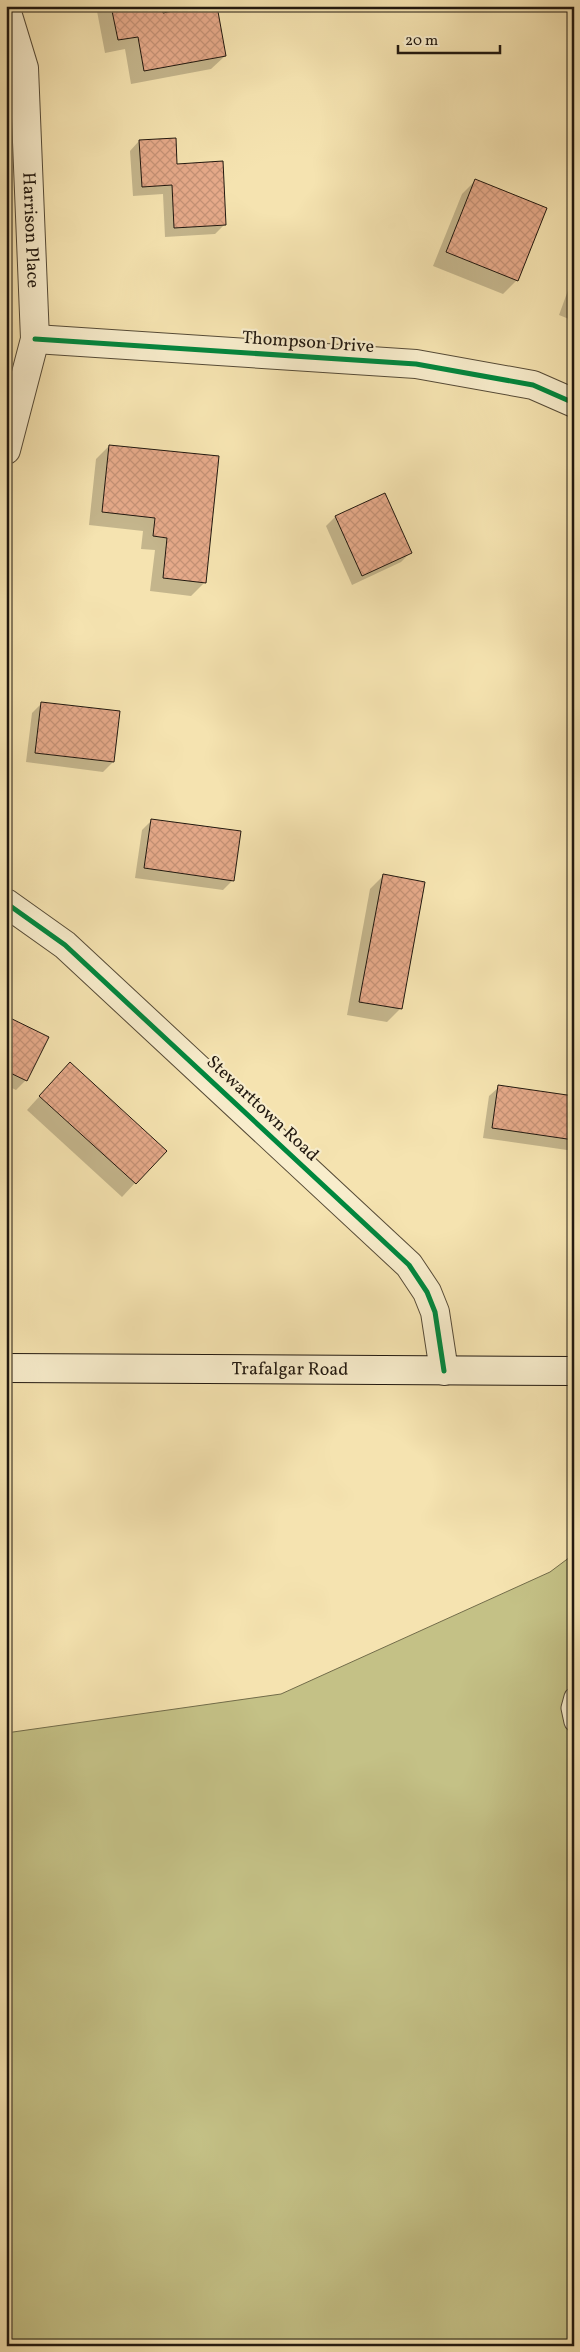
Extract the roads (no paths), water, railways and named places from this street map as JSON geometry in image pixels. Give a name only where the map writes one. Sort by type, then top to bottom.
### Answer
[{"type":"street","name":"Harrison Place","points":[[6,9],[24,68],[35,339],[6,450]]},
{"type":"street","name":"Thompson Drive","points":[[35,339],[416,364],[533,385],[574,403]]},
{"type":"street","name":"Stewarttown Road","points":[[6,903],[64,945],[409,1264],[427,1292],[435,1312],[444,1371]]},
{"type":"street","name":"Trafalgar Road","points":[[6,1368],[574,1371]]},
{"type":"lane","points":[[574,1697],[571,1708],[574,1722]]}]
